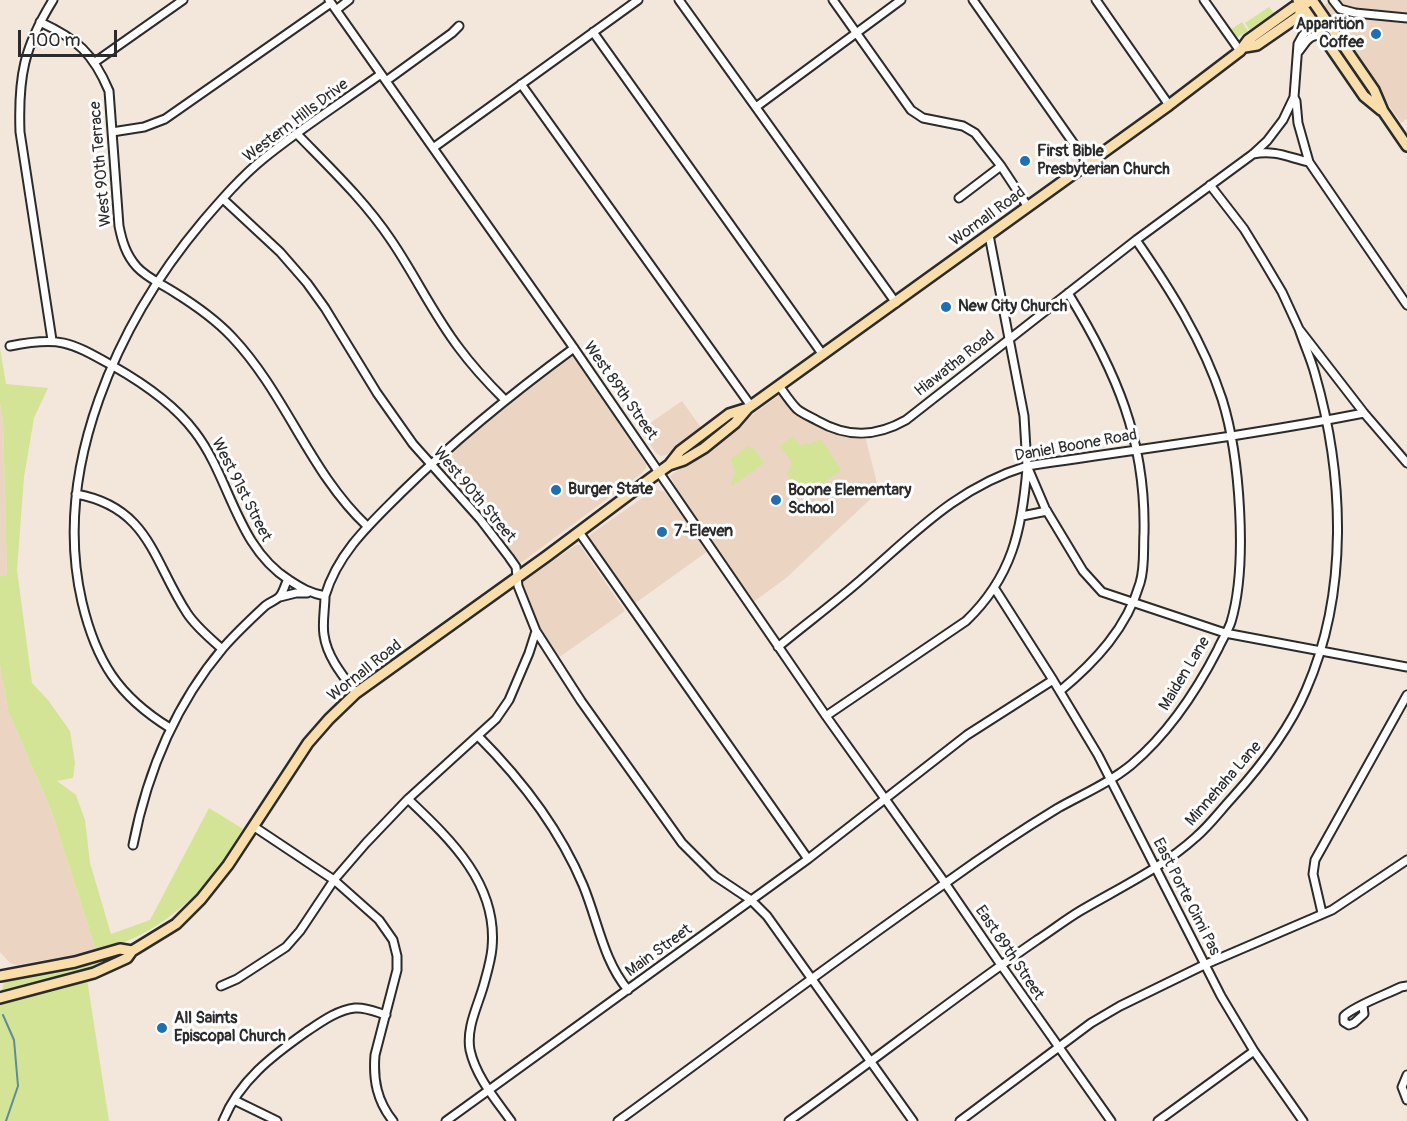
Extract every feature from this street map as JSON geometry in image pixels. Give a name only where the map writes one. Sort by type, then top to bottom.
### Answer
[{"type":"main road","name":"Wornall Road","points":[[0,998],[94,973],[127,958],[132,951],[176,924],[190,912],[228,865],[308,743],[329,718],[356,693],[517,578],[669,465],[684,460],[704,447],[735,423],[750,407],[1088,164],[1242,49],[1257,45],[1299,16],[1300,3],[1312,0]]},
{"type":"main road","points":[[1312,0],[1374,90],[1383,111],[1407,146]]},
{"type":"main road","points":[[1300,3],[1364,96],[1383,111]]},
{"type":"main road","name":"Wornall Road","points":[[0,975],[75,962],[120,949],[132,951]]},
{"type":"street","points":[[52,340],[20,132],[19,110],[23,63],[40,22],[53,0]]},
{"type":"street","points":[[94,62],[183,0]]},
{"type":"street","points":[[112,132],[144,127],[165,119],[332,4],[349,0]]},
{"type":"street","points":[[434,148],[638,0]]},
{"type":"street","points":[[679,0],[896,303]]},
{"type":"street","points":[[833,0],[911,110],[923,118],[963,126],[975,133],[1001,166],[1028,207]]},
{"type":"street","points":[[756,107],[901,0]]},
{"type":"street","points":[[973,0],[1088,164]]},
{"type":"street","points":[[1096,0],[1169,105]]},
{"type":"street","points":[[1204,0],[1242,49]]},
{"type":"street","points":[[1333,0],[1340,9],[1355,13],[1407,18]]},
{"type":"street","name":"West 89th Street","points":[[332,4],[886,799]]},
{"type":"street","name":"West 90th Terrace","points":[[40,22],[66,35],[94,62],[109,91],[119,225],[122,241],[135,265],[142,273],[215,321],[245,352],[268,382],[335,492],[367,526]]},
{"type":"street","name":"Hiawatha Road","points":[[780,387],[798,410],[828,427],[852,434],[876,433],[906,420],[1267,141],[1283,120],[1294,97],[1300,39],[1314,23]]},
{"type":"street","name":"Western Hills Drive","points":[[170,728],[150,716],[123,689],[106,666],[90,634],[79,589],[74,533],[76,494],[95,413],[112,366],[134,321],[158,282],[184,244],[223,199],[264,159],[297,134],[452,33],[459,26]]},
{"type":"street","points":[[593,32],[823,356]]},
{"type":"street","points":[[1299,51],[1307,39],[1323,35]]},
{"type":"street","points":[[521,84],[750,407]]},
{"type":"street","points":[[1294,97],[1298,123],[1309,162],[1407,305]]},
{"type":"street","points":[[297,134],[373,215],[458,346],[478,373],[504,399]]},
{"type":"street","points":[[1253,154],[1268,152],[1283,154],[1309,162]]},
{"type":"street","points":[[958,198],[1001,166]]},
{"type":"street","points":[[1210,185],[1244,229],[1282,292],[1299,329],[1364,413],[1407,463]]},
{"type":"street","name":"West 90th Street","points":[[223,199],[280,252],[307,283],[325,308],[376,393],[413,444],[496,539],[516,567],[518,586],[536,632],[581,701],[682,843],[715,876],[752,900],[767,916],[913,1121]]},
{"type":"street","points":[[826,716],[966,621],[981,607],[994,589],[1007,566],[1017,538],[1022,516],[1027,466],[1024,416],[989,235]]},
{"type":"street","name":"Maiden Lane","points":[[618,1121],[945,882],[1017,834],[1111,780],[1131,765],[1181,712],[1203,678],[1230,624],[1238,591],[1238,488],[1231,436],[1222,400],[1195,335],[1166,283],[1136,240]]},
{"type":"street","points":[[1060,691],[1085,671],[1109,643],[1132,604],[1143,567],[1144,522],[1137,449],[1131,421],[1112,371],[1092,331],[1068,293]]},
{"type":"street","name":"Minnehaha Lane","points":[[789,1121],[1001,965],[1077,913],[1156,867],[1198,836],[1261,764],[1286,728],[1305,693],[1320,651],[1332,598],[1337,528],[1333,459],[1326,421],[1315,373],[1299,329]]},
{"type":"street","name":"West 91st Street","points":[[10,346],[52,340],[70,344],[112,366],[155,393],[194,431],[211,457],[253,546],[274,571],[310,593],[325,596]]},
{"type":"street","points":[[356,693],[337,667],[323,633],[325,596],[337,565],[367,526],[431,464],[504,399],[573,348]]},
{"type":"street","name":"Daniel Boone Road","points":[[778,647],[864,578],[947,504],[987,480],[1027,466],[1231,436],[1364,413]]},
{"type":"street","points":[[1027,466],[1047,511],[1083,572],[1102,592],[1132,604],[1225,633],[1407,667]]},
{"type":"street","points":[[76,494],[106,502],[134,523],[153,548],[176,596],[189,615],[198,627],[222,649]]},
{"type":"street","points":[[1022,516],[1047,511]]},
{"type":"street","points":[[579,532],[808,859]]},
{"type":"street","points":[[280,597],[288,579]]},
{"type":"street","name":"East Porte Cimi Pas","points":[[994,589],[1060,691],[1111,780],[1204,965],[1254,1051],[1303,1121]]},
{"type":"street","points":[[133,846],[146,788],[170,728],[194,687],[222,649],[258,613],[280,597],[296,593],[310,593]]},
{"type":"street","points":[[221,986],[237,979],[286,947],[300,931],[334,880],[408,799],[496,719],[509,700],[536,632]]},
{"type":"street","name":"Main Street","points":[[446,1121],[808,859],[967,735],[1053,680]]},
{"type":"street","points":[[1322,913],[1313,874],[1315,860],[1407,695]]},
{"type":"street","points":[[478,736],[520,781],[556,831],[584,888],[610,963],[628,990]]},
{"type":"street","points":[[408,799],[440,829],[470,865],[488,904],[492,926],[492,949],[469,1040],[475,1065],[511,1121]]},
{"type":"street","name":"East 89th Street","points":[[886,799],[1111,1121]]},
{"type":"street","points":[[253,826],[334,880],[379,920],[393,940],[397,956],[397,970],[375,1055],[374,1070],[379,1098],[393,1121]]},
{"type":"street","points":[[960,1121],[1059,1047],[1120,1006],[1204,965],[1332,910],[1407,860]]},
{"type":"street","points":[[1363,1006],[1407,986]]},
{"type":"street","points":[[223,1121],[234,1100],[265,1061],[330,1017],[341,1011],[357,1007],[386,1015]]},
{"type":"street","points":[[1158,1121],[1254,1051]]},
{"type":"street","points":[[1407,1075],[1402,1087],[1407,1100]]},
{"type":"street","points":[[234,1100],[277,1121]]},
{"type":"shaded area","points":[[1330,0],[1407,0],[1407,119],[1401,123],[1324,10]]},
{"type":"shaded area","points":[[571,356],[575,358],[646,464],[646,468],[522,562],[517,562],[484,517],[439,464],[441,459],[505,406]]},
{"type":"shaded area","name":"Boone Elementary School","points":[[779,395],[806,420],[819,427],[837,433],[865,436],[879,491],[786,578],[752,603],[695,522],[670,476]]},
{"type":"shaded area","points":[[682,401],[702,429],[666,455],[661,456],[657,454],[640,430]]},
{"type":"shaded area","points":[[0,404],[3,420],[7,575],[0,576]]},
{"type":"shaded area","points":[[655,489],[665,492],[708,551],[634,604],[589,538],[591,534]]},
{"type":"shaded area","points":[[576,545],[580,545],[625,611],[558,658],[536,624],[523,586],[524,581]]},
{"type":"shaded area","points":[[0,665],[8,711],[51,810],[96,951],[16,965],[10,963],[0,952]]},
{"type":"green space","points":[[1269,7],[1274,13],[1250,30],[1245,23]]},
{"type":"green space","points":[[1242,22],[1248,31],[1236,38],[1230,30]]},
{"type":"green space","points":[[0,348],[6,384],[48,388],[34,418],[24,477],[17,570],[32,683],[48,700],[70,731],[75,763],[73,778],[57,781],[76,795],[85,820],[90,863],[111,934],[150,920],[209,808],[243,829],[214,874],[172,915],[144,933],[96,951],[51,810],[8,711],[0,665],[0,576],[7,575]]},
{"type":"green space","points":[[793,436],[801,447],[803,444],[810,444],[821,439],[841,470],[804,498],[786,473],[790,470],[791,461],[780,446]]},
{"type":"green space","points":[[748,446],[754,449],[764,463],[732,486],[735,473],[731,459]]},
{"type":"green space","points":[[126,952],[128,954],[83,971],[0,993],[6,979],[96,963]]},
{"type":"green space","points":[[87,979],[109,1121],[0,1121],[0,1003]]},
{"type":"waterway","points":[[3,1015],[14,1040],[18,1086],[6,1121]]},
{"type":"place","name":"Apparition Coffee","points":[[1376,34]]},
{"type":"place","name":"First Bible Presbyterian Church","points":[[1025,161]]},
{"type":"place","name":"New City Church","points":[[946,307]]},
{"type":"place","name":"Burger State","points":[[556,490]]},
{"type":"place","name":"Boone Elementary School","points":[[776,500]]},
{"type":"place","name":"7-Eleven","points":[[662,532]]},
{"type":"place","name":"All Saints Episcopal Church","points":[[162,1028]]}]
